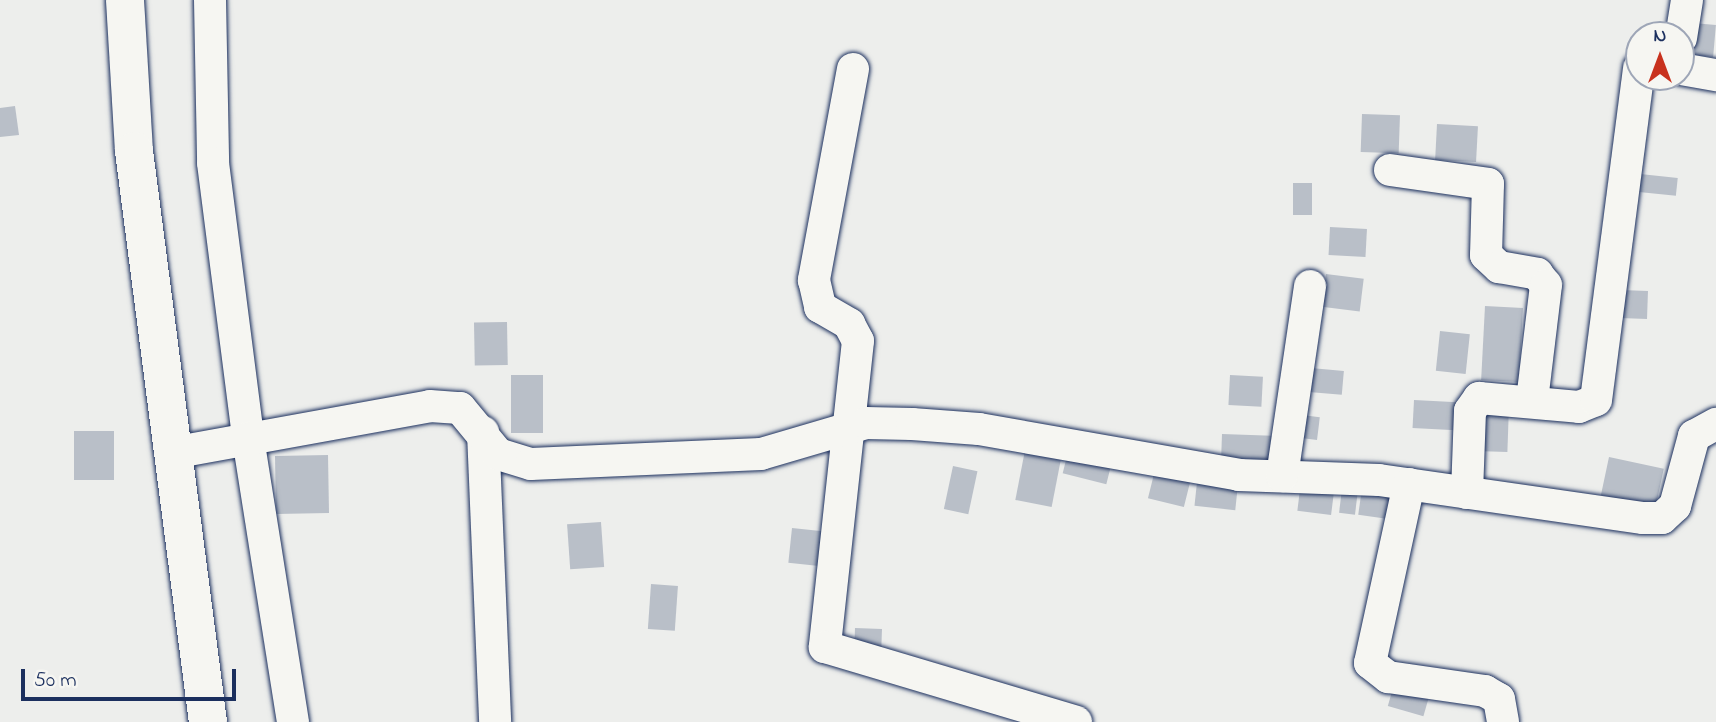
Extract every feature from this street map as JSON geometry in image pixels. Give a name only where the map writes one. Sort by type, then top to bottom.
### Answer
[{"type":"main road","points":[[125,0],[128,90],[208,722]]},
{"type":"street","points":[[210,0],[214,163],[231,441],[293,722]]},
{"type":"street","points":[[1684,21],[1687,0]]},
{"type":"street","points":[[853,69],[814,280],[820,307],[849,324],[858,341],[825,647],[1076,722]]},
{"type":"street","points":[[1695,71],[1716,75]]},
{"type":"street","points":[[1467,493],[1471,405],[1492,395],[1579,407],[1596,400],[1636,91]]},
{"type":"street","points":[[1390,170],[1488,184],[1486,255],[1499,267],[1537,274],[1546,285],[1532,401]]},
{"type":"street","points":[[1282,476],[1310,286]]},
{"type":"street","points":[[172,453],[430,406],[460,408],[498,454],[531,464],[761,454],[866,423],[979,429],[1239,475],[1409,484],[1662,518],[1682,492],[1694,436],[1716,424]]},
{"type":"street","points":[[482,432],[495,722]]},
{"type":"street","points":[[1409,484],[1370,663],[1388,677],[1485,691],[1499,699],[1503,722]]},
{"type":"building","points":[[1695,23],[1716,25],[1713,57],[1695,55]]},
{"type":"building","points":[[15,106],[19,135],[0,137],[0,108]]},
{"type":"building","points":[[1362,114],[1400,115],[1399,153],[1361,152]]},
{"type":"building","points":[[1437,124],[1478,126],[1476,162],[1435,160]]},
{"type":"building","points":[[1631,173],[1678,178],[1676,196],[1629,191]]},
{"type":"building","points":[[1293,183],[1312,183],[1312,215],[1293,215]]},
{"type":"building","points":[[1330,227],[1367,229],[1365,257],[1329,255]]},
{"type":"building","points":[[1326,274],[1364,279],[1360,311],[1322,307]]},
{"type":"building","points":[[1621,290],[1648,291],[1647,319],[1620,318]]},
{"type":"building","points":[[1485,306],[1523,308],[1519,382],[1481,380]]},
{"type":"building","points":[[507,322],[508,365],[475,366],[474,323]]},
{"type":"building","points":[[1440,331],[1470,334],[1466,374],[1436,371]]},
{"type":"building","points":[[1311,368],[1344,371],[1342,395],[1309,392]]},
{"type":"building","points":[[511,375],[543,375],[543,433],[511,433]]},
{"type":"building","points":[[1230,375],[1263,377],[1261,407],[1228,405]]},
{"type":"building","points":[[1414,400],[1467,403],[1465,431],[1413,428]]},
{"type":"building","points":[[1477,405],[1509,406],[1507,452],[1475,451]]},
{"type":"building","points":[[1294,414],[1320,417],[1317,440],[1291,437]]},
{"type":"building","points":[[74,431],[114,431],[114,480],[74,480]]},
{"type":"building","points":[[1222,434],[1272,436],[1271,462],[1221,460]]},
{"type":"building","points":[[1026,445],[1062,452],[1052,507],[1015,500]]},
{"type":"building","points":[[1068,452],[1112,463],[1106,484],[1063,473]]},
{"type":"building","points":[[328,455],[329,513],[276,514],[275,456]]},
{"type":"building","points":[[1609,457],[1664,469],[1656,507],[1601,495]]},
{"type":"building","points":[[953,466],[977,471],[968,514],[944,509]]},
{"type":"building","points":[[1155,470],[1191,479],[1184,507],[1148,498]]},
{"type":"building","points":[[1301,481],[1335,485],[1331,515],[1297,511]]},
{"type":"building","points":[[1197,482],[1238,486],[1235,510],[1194,506]]},
{"type":"building","points":[[1362,488],[1396,493],[1392,519],[1358,515]]},
{"type":"building","points":[[1342,489],[1358,491],[1355,515],[1339,513]]},
{"type":"building","points":[[601,522],[604,567],[570,569],[567,524]]},
{"type":"building","points":[[792,528],[830,532],[826,567],[788,563]]},
{"type":"building","points":[[651,584],[678,586],[675,631],[648,629]]},
{"type":"building","points":[[855,628],[882,629],[881,651],[854,650]]},
{"type":"building","points":[[1395,681],[1431,691],[1423,716],[1388,706]]}]
